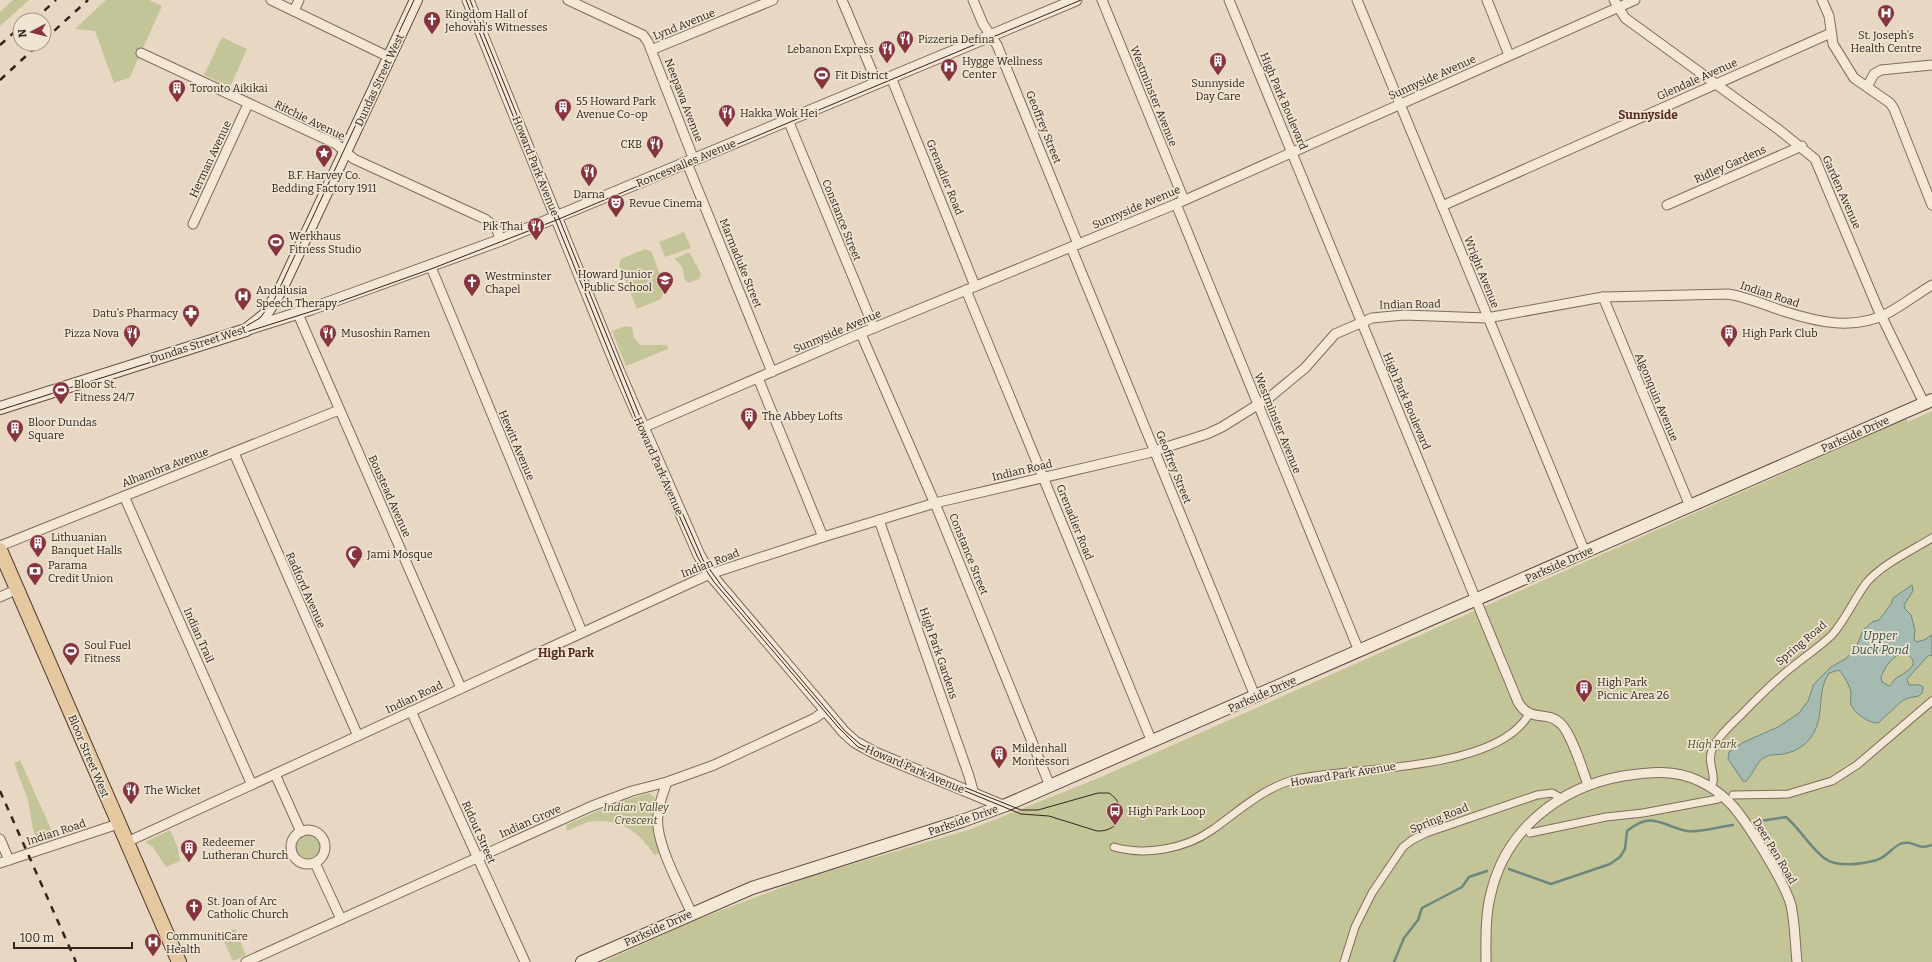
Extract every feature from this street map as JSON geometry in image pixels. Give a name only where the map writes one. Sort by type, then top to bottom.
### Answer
[{"type":"main road","name":"Dundas Street West","points":[[0,408],[246,330],[262,319],[275,302],[416,0]]},
{"type":"main road","name":"Parkside Drive","points":[[582,962],[752,888],[962,822],[1003,806],[1928,402]]},
{"type":"main road","name":"Bloor Street West","points":[[0,550],[179,962]]},
{"type":"street","points":[[271,0],[389,57]]},
{"type":"street","points":[[294,11],[299,0]]},
{"type":"street","name":"Howard Park Avenue","points":[[468,0],[642,428],[699,555],[710,574],[850,737],[865,748],[1003,806]]},
{"type":"street","name":"Lynd Avenue","points":[[568,0],[643,35],[651,50],[773,0]]},
{"type":"street","points":[[842,0],[877,83]]},
{"type":"street","name":"Geoffrey Street","points":[[973,0],[984,24],[992,35],[1155,451],[1255,696]]},
{"type":"street","name":"Roncesvalles Avenue","points":[[246,330],[298,314],[431,267],[501,240],[1076,0]]},
{"type":"street","name":"Westminster Avenue","points":[[1102,0],[1258,406],[1359,651]]},
{"type":"street","name":"High Park Boulevard","points":[[1229,0],[1518,702],[1529,714]]},
{"type":"street","name":"Wright Avenue","points":[[1357,0],[1487,318],[1585,552]]},
{"type":"street","points":[[1486,0],[1510,55]]},
{"type":"street","name":"Sunnyside Avenue","points":[[642,428],[874,328],[1180,202],[1510,55],[1616,4],[1635,0]]},
{"type":"street","points":[[1822,0],[1829,16],[1833,44],[1854,78],[1890,103],[1894,108],[1932,205]]},
{"type":"street","name":"Garden Avenue","points":[[1616,4],[1625,18],[1802,146],[1815,159],[1882,316],[1928,402]]},
{"type":"street","name":"Glendale Avenue","points":[[1442,206],[1831,33]]},
{"type":"street","name":"Neepawa Avenue","points":[[651,50],[691,161]]},
{"type":"street","name":"Ritchie Avenue","points":[[141,53],[336,144],[354,159],[492,223],[501,240]]},
{"type":"street","points":[[1867,87],[1874,74],[1881,70],[1932,65]]},
{"type":"street","name":"Grenadier Road","points":[[891,77],[975,286]]},
{"type":"street","name":"Herman Avenue","points":[[193,224],[248,104]]},
{"type":"street","name":"Constance Street","points":[[788,120],[874,328]]},
{"type":"street","name":"Ridley Gardens","points":[[1667,205],[1802,146]]},
{"type":"street","name":"Marmaduke Street","points":[[691,161],[708,215],[772,372]]},
{"type":"street","name":"Hewitt Avenue","points":[[431,267],[582,632]]},
{"type":"street","name":"Indian Road","points":[[127,842],[710,574],[823,536],[935,503],[1155,451],[1207,434],[1258,406],[1295,377],[1335,334],[1361,322],[1382,316],[1487,318],[1603,297],[1728,294],[1746,298],[1822,322],[1835,324],[1866,320],[1882,316],[1932,285]]},
{"type":"street","name":"Grenadier Road","points":[[966,290],[1152,742]]},
{"type":"street","name":"Algonquin Avenue","points":[[1603,297],[1690,506]]},
{"type":"street","name":"Boustead Avenue","points":[[298,314],[461,688]]},
{"type":"street","name":"Constance Street","points":[[861,334],[929,494],[935,503],[1050,786]]},
{"type":"street","points":[[758,378],[823,536]]},
{"type":"street","name":"Alhambra Avenue","points":[[0,546],[339,410]]},
{"type":"street","name":"Radford Avenue","points":[[234,453],[358,736]]},
{"type":"street","name":"Indian Trail","points":[[124,496],[252,785]]},
{"type":"street","name":"High Park Gardens","points":[[879,520],[974,794]]},
{"type":"street","name":"Spring Road","points":[[1712,785],[1714,777],[1711,770],[1710,760],[1712,751],[1716,742],[1731,724],[1778,678],[1832,635],[1868,581],[1880,571],[1932,538]]},
{"type":"street","points":[[0,597],[18,589]]},
{"type":"street","points":[[1733,795],[1788,794],[1832,781],[1857,765],[1932,701]]},
{"type":"street","name":"Indian Grove","points":[[246,962],[613,798],[667,782],[714,765],[816,718],[826,710]]},
{"type":"street","name":"Ridout Street","points":[[411,711],[525,962]]},
{"type":"street","points":[[1529,714],[1554,719],[1564,726],[1588,785]]},
{"type":"street","name":"Howard Park Avenue","points":[[1114,847],[1144,852],[1168,848],[1191,840],[1210,831],[1265,792],[1296,779],[1445,760],[1470,754],[1505,738],[1517,728],[1529,714]]},
{"type":"street","points":[[1486,962],[1487,917],[1490,894],[1498,869],[1512,845],[1530,824],[1562,798],[1588,785],[1604,780],[1638,774],[1661,772],[1687,776],[1712,785]]},
{"type":"street","points":[[275,774],[301,832]]},
{"type":"street","points":[[667,782],[660,802],[658,827],[663,845],[692,914]]},
{"type":"street","name":"Deer Pen Road","points":[[1712,785],[1729,802],[1751,831],[1788,897],[1792,915],[1797,962]]},
{"type":"street","name":"Spring Road","points":[[1344,962],[1355,927],[1372,893],[1403,847],[1412,840],[1426,833],[1537,795],[1552,793],[1562,798]]},
{"type":"street","points":[[1530,833],[1606,817],[1643,813],[1718,799]]},
{"type":"street","name":"Indian Road","points":[[0,863],[118,824]]},
{"type":"street","points":[[306,830],[316,832],[324,840],[325,845],[323,855],[315,863],[305,864],[300,862],[293,854],[291,844],[293,839],[301,832],[306,830]]},
{"type":"street","points":[[0,839],[9,860]]},
{"type":"street","points":[[315,863],[341,919]]},
{"type":"green space","points":[[13,0],[29,0],[16,12],[12,12],[12,15],[0,26],[0,12]]},
{"type":"green space","points":[[106,0],[149,0],[162,6],[129,79],[128,78],[114,83],[95,31],[75,29]]},
{"type":"green space","points":[[222,37],[247,49],[230,87],[204,75]]},
{"type":"green space","points":[[684,232],[691,248],[665,257],[659,242]]},
{"type":"green space","points":[[645,249],[651,251],[665,287],[661,299],[637,309],[619,265],[621,259]]},
{"type":"green space","points":[[690,253],[701,274],[699,279],[688,283],[684,278],[682,267],[674,259]]},
{"type":"green space","points":[[626,326],[632,327],[634,338],[640,345],[667,345],[668,349],[626,366],[612,331]]},
{"type":"green space","name":"High Park","points":[[1932,411],[1932,962],[603,962],[696,920],[809,877],[971,829],[1101,777],[1906,419],[1908,422]]},
{"type":"green space","points":[[20,760],[55,838],[38,844],[33,829],[28,800],[14,763]]},
{"type":"green space","name":"Indian Valley Crescent","points":[[649,793],[655,798],[653,832],[660,853],[654,855],[642,839],[628,828],[619,824],[601,821],[581,824],[567,831],[566,825],[618,802]]},
{"type":"green space","points":[[170,830],[178,848],[180,861],[166,867],[153,847],[145,842]]},
{"type":"green space","points":[[308,834],[317,838],[321,847],[317,856],[308,860],[299,856],[295,847],[299,838]]},
{"type":"green space","points":[[235,929],[246,955],[233,961],[221,935]]},
{"type":"water","name":"Upper Duck Pond","points":[[1912,585],[1913,591],[1904,605],[1905,609],[1911,615],[1915,630],[1914,639],[1916,642],[1924,640],[1932,635],[1932,655],[1928,656],[1907,679],[1909,685],[1920,685],[1923,687],[1922,693],[1919,696],[1902,701],[1878,723],[1875,723],[1871,722],[1855,711],[1851,705],[1850,689],[1839,670],[1829,673],[1825,680],[1821,696],[1817,727],[1810,738],[1804,745],[1792,752],[1769,755],[1763,758],[1749,778],[1746,781],[1743,781],[1728,759],[1729,752],[1744,742],[1778,727],[1799,713],[1808,701],[1814,684],[1831,667],[1847,658],[1857,645],[1863,630],[1872,622],[1879,620],[1891,604],[1893,598]],"holes":[[[1905,653],[1911,657],[1913,665],[1910,669],[1895,679],[1889,686],[1882,682],[1881,677],[1887,665],[1893,658]]]},
{"type":"waterway","points":[[1760,821],[1786,817],[1824,858],[1829,861],[1843,864],[1857,864],[1877,860],[1900,844],[1909,843],[1922,847],[1932,845]]},
{"type":"waterway","points":[[1509,869],[1551,884],[1610,864],[1620,857],[1625,849],[1627,831],[1644,821],[1657,821],[1687,831],[1733,825]]},
{"type":"waterway","points":[[1394,962],[1404,938],[1418,920],[1422,908],[1462,887],[1469,877],[1487,871]]},
{"type":"tram line","points":[[241,329],[260,318],[275,298],[414,0]]},
{"type":"tram line","points":[[466,0],[637,421],[698,558],[714,582],[838,727],[858,747],[1021,814],[1049,816],[1097,831],[1106,830],[1112,827],[1117,823],[1121,811],[1115,798],[1109,793],[1098,793],[1038,810],[1021,810],[860,744],[845,731],[721,585],[703,560],[641,419],[470,0]]},
{"type":"tram line","points":[[0,410],[319,309],[431,269],[559,219],[1081,0]]},
{"type":"railway","points":[[43,12],[56,0]]},
{"type":"railway","points":[[52,33],[88,0]]},
{"type":"railway","points":[[0,45],[12,34]]},
{"type":"railway","points":[[0,80],[30,52]]},
{"type":"railway","points":[[0,791],[76,962]]},
{"type":"place","name":"St. Joseph's Health Centre","points":[[1886,28]]},
{"type":"place","name":"Kingdom Hall of Jehovah's Witnesses","points":[[432,35]]},
{"type":"place","name":"Pizzeria Defina","points":[[905,54]]},
{"type":"place","name":"Lebanon Express","points":[[887,64]]},
{"type":"place","name":"Sunnyside Day Care","points":[[1218,76]]},
{"type":"place","name":"Hygge Wellness Center","points":[[949,82]]},
{"type":"place","name":"Fit District","points":[[822,90]]},
{"type":"place","name":"Toronto Aikikai","points":[[177,103]]},
{"type":"place","name":"55 Howard Park Avenue Co-op","points":[[563,122]]},
{"type":"place","name":"Hakka Wok Hei","points":[[727,128]]},
{"type":"place","name":"CKB","points":[[655,159]]},
{"type":"place","name":"B.F. Harvey Co. Bedding Factory 1911","points":[[324,168]]},
{"type":"place","name":"Darna","points":[[589,187]]},
{"type":"place","name":"Revue Cinema","points":[[616,218]]},
{"type":"place","name":"Pik Thai","points":[[536,241]]},
{"type":"place","name":"Werkhaus Fitness Studio","points":[[276,257]]},
{"type":"place","name":"Howard Junior Public School","points":[[665,295]]},
{"type":"place","name":"Westminster Chapel","points":[[472,297]]},
{"type":"place","name":"Andalusia Speech Therapy","points":[[243,311]]},
{"type":"place","name":"Datu's Pharmacy","points":[[191,328]]},
{"type":"place","name":"Pizza Nova","points":[[132,348]]},
{"type":"place","name":"Musoshin Ramen","points":[[328,348]]},
{"type":"place","name":"High Park Club","points":[[1729,348]]},
{"type":"place","name":"Bloor St. Fitness 24/7","points":[[61,405]]},
{"type":"place","name":"The Abbey Lofts","points":[[749,431]]},
{"type":"place","name":"Bloor Dundas Square","points":[[15,443]]},
{"type":"place","name":"Lithuanian Banquet Halls","points":[[38,558]]},
{"type":"place","name":"Jami Mosque","points":[[354,569]]},
{"type":"place","name":"Parama Credit Union","points":[[35,586]]},
{"type":"place","name":"Soul Fuel Fitness","points":[[71,666]]},
{"type":"place","name":"High Park Picnic Area 26","points":[[1584,703]]},
{"type":"place","name":"Mildenhall Montessori","points":[[999,769]]},
{"type":"place","name":"The Wicket","points":[[131,805]]},
{"type":"place","name":"High Park Loop","points":[[1115,826]]},
{"type":"place","name":"Redeemer Lutheran Church","points":[[189,863]]},
{"type":"place","name":"St. Joan of Arc Catholic Church","points":[[194,922]]},
{"type":"place","name":"CommunitiCare Health","points":[[153,957]]},
{"type":"district","name":"Sunnyside","points":[[1648,115]]},
{"type":"district","name":"High Park","points":[[566,653]]}]
